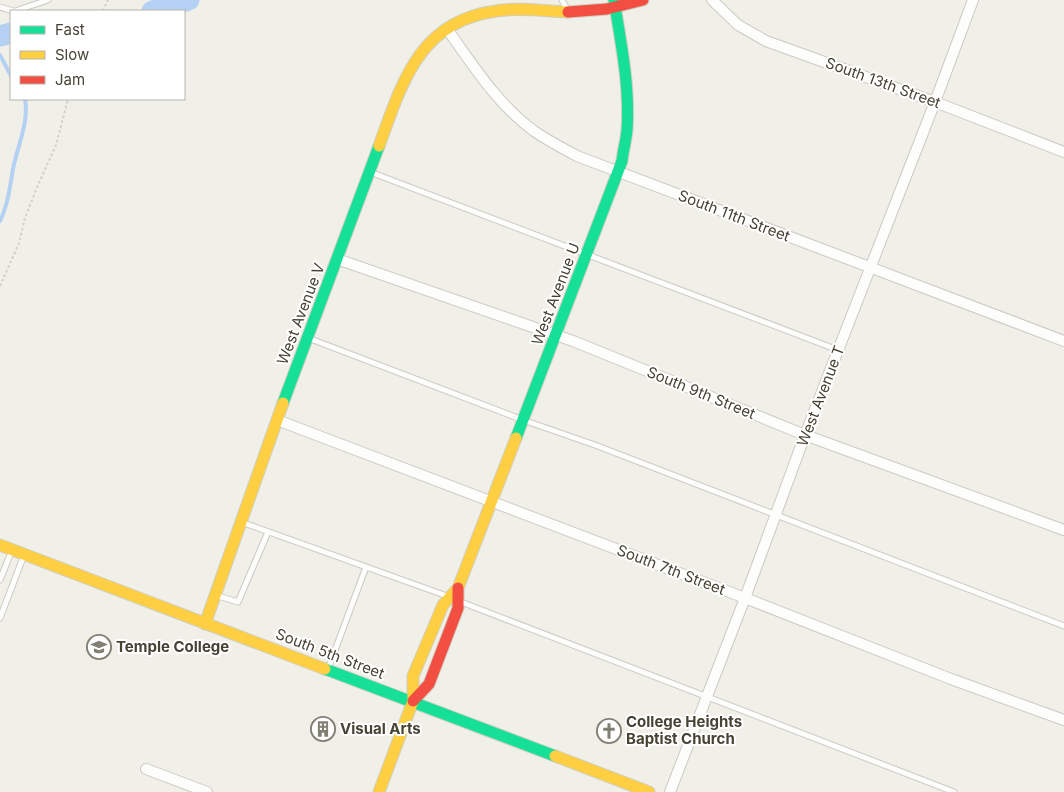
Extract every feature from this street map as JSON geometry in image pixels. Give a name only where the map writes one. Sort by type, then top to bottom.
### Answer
[{"type":"street","name":"West Avenue V","points":[[205,624],[277,420],[398,94],[413,63],[424,48],[448,28],[465,18],[485,11],[509,5],[568,12],[593,11],[614,4],[643,0]]},
{"type":"street","name":"South 13th Street","points":[[712,0],[738,25],[766,41],[935,102],[1064,152]]},
{"type":"street","name":"West Avenue T","points":[[670,792],[973,0]]},
{"type":"street","name":"West Avenue U","points":[[413,701],[412,676],[443,605],[454,599],[622,161],[627,130],[627,98],[614,4]]},
{"type":"street","name":"South 11th Street","points":[[448,28],[488,86],[513,113],[534,131],[577,156],[1064,341]]},
{"type":"street","name":"South 9th Street","points":[[337,259],[556,335],[805,435],[1064,530]]},
{"type":"street","name":"South 7th Street","points":[[277,420],[745,598],[951,679],[1064,720]]},
{"type":"street","name":"South 5th Street","points":[[0,545],[649,792]]},
{"type":"street","name":"West Avenue U","points":[[379,792],[413,701],[429,684],[458,608],[454,599]]},
{"type":"street","points":[[146,769],[207,792]]},
{"type":"lane","points":[[17,10],[48,0]]},
{"type":"lane","points":[[562,0],[568,12]]},
{"type":"lane","points":[[370,172],[838,350]]},
{"type":"lane","points":[[308,338],[523,420],[595,445],[1064,626]]},
{"type":"lane","points":[[241,522],[454,599],[954,792]]},
{"type":"lane","points":[[215,595],[238,602],[268,532]]},
{"type":"lane","points":[[0,580],[12,550]]},
{"type":"lane","points":[[0,618],[24,554]]},
{"type":"lane","points":[[328,669],[366,567]]},
{"type":"path","points":[[0,286],[19,243],[25,218],[38,185],[56,145],[68,100]]},
{"type":"waterway","points":[[155,10],[189,0]]},
{"type":"waterway","points":[[0,36],[10,33]]},
{"type":"waterway","points":[[0,55],[10,74]]},
{"type":"waterway","points":[[0,221],[7,200],[25,123],[25,100]]},
{"type":"traffic: fast","points":[[516,438],[622,161],[628,114],[624,65],[614,0]]},
{"type":"traffic: fast","points":[[283,403],[379,146]]},
{"type":"traffic: fast","points":[[325,669],[555,756]]},
{"type":"traffic: slow","points":[[379,146],[396,100],[417,59],[431,41],[448,27],[470,17],[496,11],[523,9],[568,12]]},
{"type":"traffic: slow","points":[[205,624],[283,403]]},
{"type":"traffic: slow","points":[[379,792],[413,701],[413,676],[443,605],[458,588],[516,438]]},
{"type":"traffic: slow","points":[[0,545],[325,669]]},
{"type":"traffic: slow","points":[[555,756],[649,792]]},
{"type":"traffic: jam","points":[[568,12],[607,9],[643,0]]},
{"type":"traffic: jam","points":[[413,701],[429,684],[458,608],[458,588]]},
{"type":"place","name":"Temple College","points":[[99,647]]},
{"type":"place","name":"Visual Arts","points":[[323,729]]},
{"type":"place","name":"College Heights Baptist Church","points":[[609,731]]}]
